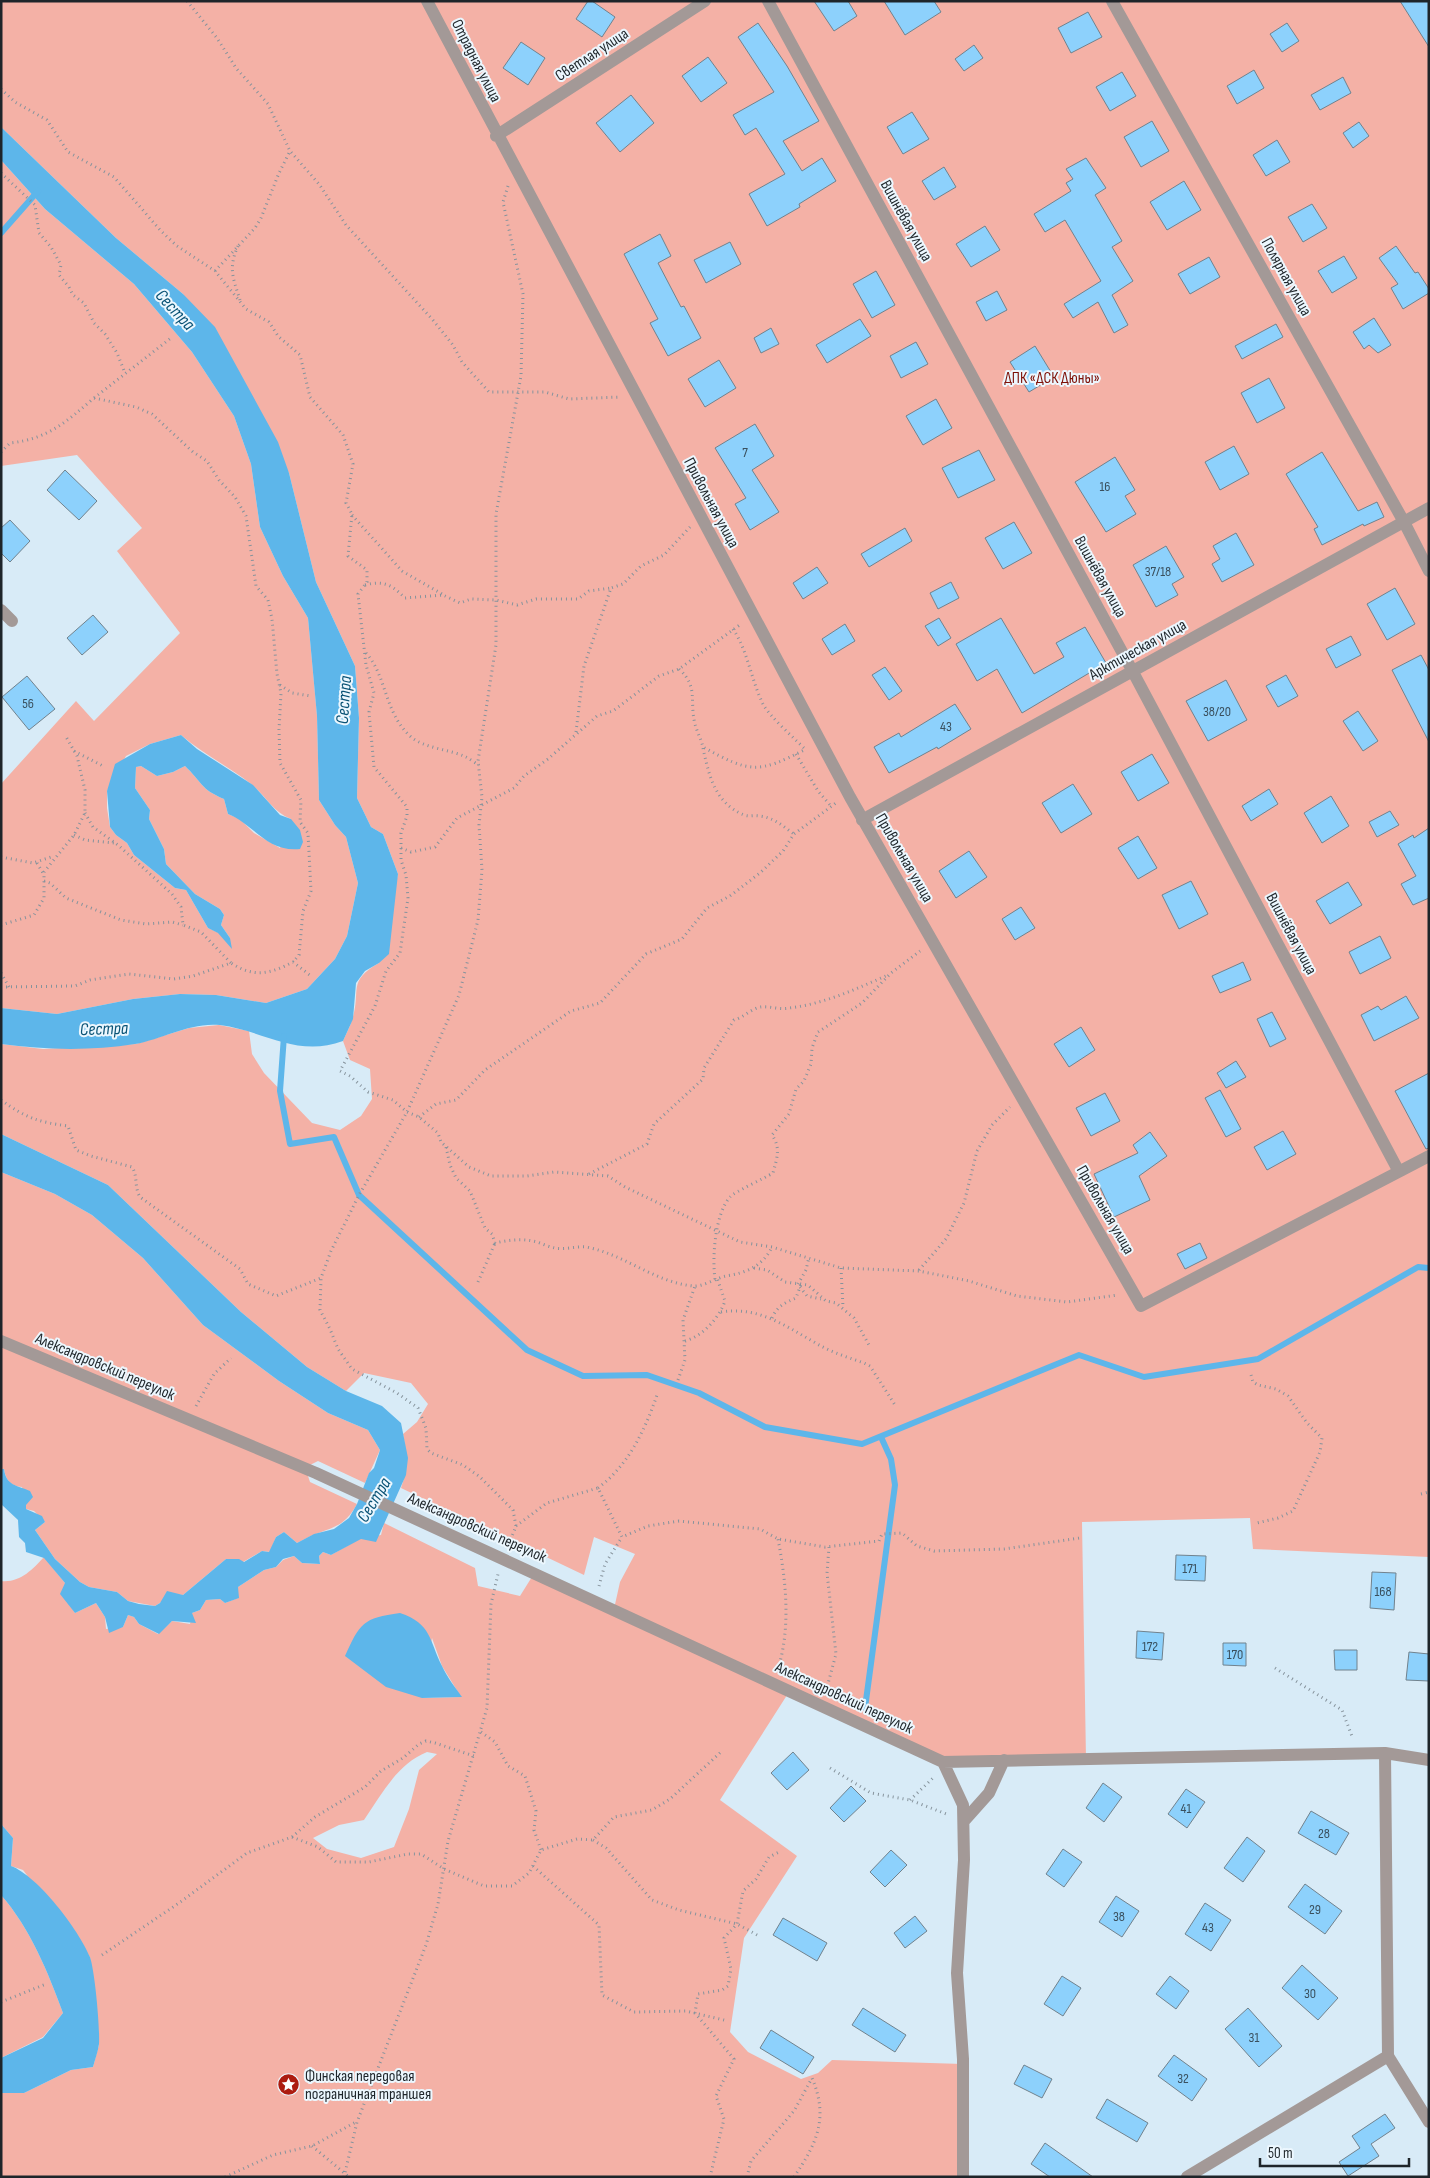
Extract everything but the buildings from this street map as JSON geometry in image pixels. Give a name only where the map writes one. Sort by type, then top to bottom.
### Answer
[{"type":"street","name":"Отрадная улица","points":[[427,1],[496,136]]},
{"type":"street","name":"Светлая улица","points":[[496,136],[705,1]]},
{"type":"street","name":"Вишнёвая улица","points":[[768,1],[1133,672],[1398,1170]]},
{"type":"street","name":"Полярная улица","points":[[1112,1],[1404,522],[1429,570]]},
{"type":"street","name":"Привольная улица","points":[[496,136],[862,820],[1141,1306],[1398,1170],[1429,1156]]},
{"type":"street","name":"Арктическая улица","points":[[862,820],[1429,508]]},
{"type":"street","points":[[1,610],[12,621]]},
{"type":"street","name":"Александровский переулок","points":[[1,1342],[316,1473],[820,1704],[941,1762]]},
{"type":"street","points":[[1385,1753],[1388,2056],[1429,2122]]},
{"type":"street","points":[[964,2177],[963,2058],[957,1973],[964,1860],[964,1821],[963,1806],[941,1762],[1385,1753],[1429,1760]]},
{"type":"street","points":[[964,1821],[989,1793],[1004,1760]]},
{"type":"street","points":[[1187,2177],[1388,2056]]},
{"type":"path","points":[[187,1],[217,38],[236,68],[268,104],[290,151],[318,184],[346,225],[432,319],[453,345],[462,362],[489,392],[545,392],[569,399],[592,399],[610,396],[637,398]]},
{"type":"path","points":[[1,89],[15,102],[47,120],[68,152],[114,177],[161,231],[177,246],[215,271],[246,310],[269,322],[278,336],[300,355],[310,397],[343,435],[353,464],[346,503],[352,514],[402,571],[460,603],[471,599],[496,600],[516,605],[536,600],[578,599],[589,591],[623,584],[641,566],[664,555],[685,534],[698,514]]},
{"type":"path","points":[[215,271],[255,228],[290,151]]},
{"type":"path","points":[[1,173],[35,205],[39,233],[51,247],[60,265],[59,275],[73,295],[84,303],[94,323],[105,334],[117,353],[125,373]]},
{"type":"path","points":[[508,185],[503,202],[522,294],[521,376],[496,514],[496,644],[479,765],[482,806],[479,825],[482,870],[478,920],[459,995],[407,1112],[358,1196],[331,1251],[321,1278],[320,1310],[338,1349],[352,1369],[397,1393],[418,1408],[426,1428],[427,1449],[431,1454],[463,1465],[480,1478],[513,1510],[516,1526]]},
{"type":"path","points":[[239,244],[231,261],[233,278],[240,303]]},
{"type":"path","points":[[1,452],[10,443],[26,441],[60,428],[94,398],[171,338]]},
{"type":"path","points":[[44,881],[50,883],[66,898],[121,920],[146,924],[172,922],[201,932],[231,963],[240,969],[262,974],[293,962],[299,955],[303,911],[311,891],[308,833],[300,822],[302,800],[280,763],[279,730],[282,694],[279,684],[272,619],[268,600],[256,586],[246,516],[235,497],[219,480],[207,460],[193,452],[152,414],[136,407],[94,398]]},
{"type":"path","points":[[352,514],[348,556],[367,570],[367,582],[358,594],[365,652],[374,693],[370,712],[374,767],[407,807],[407,816],[401,833],[401,860],[406,875],[408,898],[400,953],[386,971],[375,1006],[340,1070],[368,1092],[393,1100],[407,1112],[419,1117],[438,1133],[446,1146],[469,1167],[490,1176],[527,1176],[554,1172],[608,1176],[625,1188],[740,1242],[772,1247],[841,1268],[919,1271],[969,1281],[1017,1296],[1067,1302],[1116,1296]]},
{"type":"path","points":[[364,585],[377,582],[392,585],[405,598],[443,595]]},
{"type":"path","points":[[576,732],[584,666],[611,588]]},
{"type":"path","points":[[401,848],[411,852],[435,847],[457,818],[514,788],[524,776],[548,759],[576,732],[597,716],[613,711],[659,676],[679,669],[733,629],[753,617]]},
{"type":"path","points":[[733,629],[742,643],[747,665],[763,706],[805,749]]},
{"type":"path","points":[[365,652],[375,663],[389,706],[412,738],[432,747],[465,756],[479,765]]},
{"type":"path","points":[[679,669],[689,678],[693,690],[691,704],[695,726],[703,747],[710,780],[722,801],[745,816],[759,816],[775,820],[794,834]]},
{"type":"path","points":[[279,684],[292,693],[311,696]]},
{"type":"path","points":[[65,735],[74,750],[83,782],[85,813],[93,827],[115,843],[172,894],[181,907],[184,925]]},
{"type":"path","points":[[703,747],[736,766],[746,767],[773,765],[820,742]]},
{"type":"path","points":[[74,750],[103,766]]},
{"type":"path","points":[[796,754],[818,791],[830,805]]},
{"type":"path","points":[[419,1117],[436,1104],[456,1100],[485,1070],[571,1011],[600,1003],[646,954],[682,939],[708,908],[730,896],[760,873],[784,851],[794,834],[830,805],[850,797]]},
{"type":"path","points":[[1,925],[34,915],[44,898],[44,872],[56,854],[74,835],[85,813]]},
{"type":"path","points":[[74,835],[85,840],[115,843]]},
{"type":"path","points":[[1,857],[37,863],[56,854]]},
{"type":"path","points":[[37,863],[44,876]]},
{"type":"path","points":[[685,1341],[692,1339],[721,1312],[725,1301],[716,1279],[716,1232],[722,1211],[730,1196],[774,1173],[778,1143],[772,1135],[789,1114],[796,1089],[804,1081],[811,1064],[812,1048],[818,1032],[862,1004],[891,973],[907,960],[934,944]]},
{"type":"path","points":[[293,962],[311,976]]},
{"type":"path","points":[[1,987],[75,986],[90,980],[129,974],[174,979],[193,976],[231,963]]},
{"type":"path","points":[[1,973],[9,988]]},
{"type":"path","points":[[588,1175],[647,1144],[654,1124],[703,1079],[704,1068],[734,1020],[742,1018],[760,1007],[787,1009],[848,994],[891,973]]},
{"type":"path","points":[[919,1271],[946,1239],[964,1203],[977,1150],[992,1125],[1021,1096]]},
{"type":"path","points":[[1,1100],[22,1116],[37,1122],[68,1126],[76,1150],[132,1167],[135,1172],[136,1190],[140,1197],[240,1269],[248,1284],[276,1296],[321,1278]]},
{"type":"path","points":[[446,1146],[450,1165],[456,1178],[470,1191],[485,1228],[492,1234],[495,1243],[478,1282]]},
{"type":"path","points":[[495,1243],[513,1239],[534,1241],[556,1248],[585,1247],[618,1258],[649,1274],[675,1283],[695,1286],[741,1274],[766,1258],[772,1247]]},
{"type":"path","points":[[772,1318],[775,1310],[796,1298],[809,1257]]},
{"type":"path","points":[[753,1267],[768,1270],[785,1282],[808,1285],[824,1299]]},
{"type":"path","points":[[841,1268],[844,1309]]},
{"type":"path","points":[[799,1285],[807,1296],[836,1303],[844,1309],[854,1318],[869,1345]]},
{"type":"path","points":[[678,1380],[685,1360],[683,1320],[695,1286]]},
{"type":"path","points":[[721,1312],[732,1311],[772,1318],[815,1343],[870,1366],[895,1404]]},
{"type":"path","points":[[186,1418],[214,1374],[231,1358]]},
{"type":"path","points":[[1251,1375],[1253,1382],[1258,1386],[1276,1389],[1288,1396],[1306,1423],[1322,1438],[1320,1452],[1293,1510],[1278,1518],[1257,1523]]},
{"type":"path","points":[[344,2176],[357,2122],[426,1946],[438,1904],[448,1841],[488,1708],[491,1604],[502,1557],[516,1526],[547,1502],[598,1488],[608,1480],[635,1446],[650,1416],[658,1392]]},
{"type":"path","points":[[598,1488],[622,1537]]},
{"type":"path","points":[[1421,1494],[1429,1492]]},
{"type":"path","points":[[596,1601],[605,1564],[622,1537],[648,1526],[679,1521],[760,1529],[778,1539],[829,1547],[878,1541],[882,1534],[902,1533],[917,1546],[934,1551],[965,1551],[1080,1538]]},
{"type":"path","points":[[774,1684],[783,1655],[787,1583],[778,1539]]},
{"type":"path","points":[[820,1704],[832,1677],[836,1654],[827,1573],[829,1547]]},
{"type":"path","points":[[1275,1668],[1342,1710],[1358,1754]]},
{"type":"path","points":[[292,1837],[318,1847],[336,1862],[369,1862],[408,1854],[421,1854],[444,1869],[484,1886],[512,1886],[529,1873],[541,1850],[534,1830],[536,1810],[525,1776],[508,1766],[495,1742],[480,1732]]},
{"type":"path","points":[[102,1955],[180,1903],[247,1853],[292,1837],[315,1817],[365,1787],[381,1771],[403,1758],[419,1744],[426,1741],[435,1742],[474,1756]]},
{"type":"path","points":[[594,1840],[614,1817],[652,1810],[670,1800],[722,1751]]},
{"type":"path","points":[[910,1800],[941,1762]]},
{"type":"path","points":[[830,1768],[871,1793],[910,1800],[964,1821]]},
{"type":"path","points":[[541,1850],[577,1839],[594,1840],[613,1856],[652,1900],[678,1910],[737,1924],[759,1936]]},
{"type":"path","points":[[710,2177],[724,2119],[716,2096],[734,2059],[695,2013],[698,1994],[722,1990],[728,1986],[731,1969],[724,1938],[737,1924],[743,1892],[756,1879],[769,1857],[781,1851]]},
{"type":"path","points":[[533,1866],[599,1925],[602,1996],[634,2012],[675,2010],[728,2021]]},
{"type":"path","points":[[1,2002],[46,1984]]},
{"type":"path","points":[[747,2177],[751,2161],[794,2111],[812,2078],[819,2095],[822,2113],[817,2138],[794,2177]]},
{"type":"path","points":[[225,2177],[273,2155],[312,2146],[357,2122]]},
{"type":"path","points":[[312,2146],[344,2176],[349,2177]]},
{"type":"green space","name":"ДПК «ДСК Дюны»","points":[[1,1],[1429,1],[1429,1557],[1253,1549],[1250,1518],[1082,1522],[1086,1759],[967,1761],[927,1754],[789,1692],[720,1800],[797,1856],[744,1938],[730,2032],[748,2052],[801,2079],[818,2073],[832,2060],[963,2064],[963,2177],[1,2177],[1,2093],[24,2093],[71,2070],[93,2067],[99,2045],[90,1957],[23,1870],[11,1866],[13,1838],[1,1824],[1,1581],[20,1578],[44,1557],[65,1583],[65,1598],[75,1613],[96,1603],[105,1617],[106,1629],[123,1627],[128,1615],[134,1617],[139,1624],[158,1634],[172,1621],[190,1624],[192,1613],[200,1610],[206,1600],[220,1599],[225,1603],[238,1598],[238,1587],[264,1570],[276,1567],[283,1560],[294,1556],[302,1563],[320,1564],[319,1556],[323,1552],[331,1555],[361,1538],[381,1535],[384,1523],[475,1568],[478,1586],[520,1596],[535,1572],[614,1609],[620,1582],[635,1554],[594,1537],[584,1575],[401,1488],[406,1462],[403,1434],[417,1422],[428,1404],[411,1383],[364,1373],[346,1391],[307,1367],[241,1312],[108,1185],[1,1134],[1,1044],[43,1049],[136,1044],[189,1028],[219,1025],[249,1031],[252,1054],[264,1073],[312,1123],[340,1130],[361,1116],[372,1099],[370,1069],[350,1060],[343,1041],[355,1010],[359,981],[362,976],[379,963],[398,874],[383,834],[371,827],[357,798],[359,718],[355,666],[316,582],[289,473],[183,294],[116,238],[1,127]],"holes":[[[432,1638],[442,1666],[461,1697],[422,1698]],[[427,1752],[437,1754],[419,1770],[409,1809],[394,1847],[361,1858],[327,1849],[313,1838],[339,1825],[364,1820],[384,1790],[399,1772],[416,1757]]]},
{"type":"green space","points":[[1,160],[45,209],[134,284],[192,352],[234,416],[251,464],[260,527],[283,576],[308,618],[317,716],[319,800],[335,825],[346,837],[358,883],[347,936],[335,959],[307,989],[266,1003],[216,995],[180,994],[133,999],[57,1014],[1,1008],[1,784],[76,701],[94,721],[180,633],[117,551],[142,528],[77,455],[1,466]],"holes":[[[181,735],[251,784],[274,808],[291,819],[280,848],[254,833],[240,819],[228,814],[224,799],[210,792],[185,766],[173,772],[157,776],[141,766],[136,767],[135,788],[150,810],[149,819],[164,849],[166,864],[195,894],[220,909],[224,915],[221,925],[230,938],[208,928],[186,890],[175,888],[134,855],[127,843],[116,835],[110,827],[107,791],[126,756],[150,744]]]},
{"type":"green space","points":[[1,1172],[55,1194],[92,1215],[143,1258],[203,1325],[279,1381],[328,1413],[368,1430],[380,1450],[365,1483],[318,1461],[310,1465],[1,1337]]},
{"type":"green space","points":[[1,1345],[307,1473],[310,1482],[357,1504],[344,1521],[335,1527],[297,1543],[284,1532],[276,1537],[270,1552],[262,1551],[243,1562],[226,1559],[183,1595],[170,1596],[155,1606],[128,1601],[117,1592],[89,1587],[80,1582],[55,1559],[35,1530],[45,1522],[34,1511],[26,1509],[22,1487],[10,1482],[6,1477],[4,1469],[1,1469]]},
{"type":"green space","points":[[1,1895],[21,1922],[37,1951],[63,2013],[43,2037],[1,2058]]},
{"type":"water","name":"Сестра","points":[[1,127],[116,238],[183,294],[215,327],[278,442],[289,473],[316,582],[355,666],[359,718],[357,798],[371,827],[383,834],[398,874],[389,954],[379,963],[365,971],[356,983],[353,1019],[343,1041],[311,1047],[281,1042],[236,1028],[209,1025],[187,1028],[145,1042],[102,1048],[34,1048],[1,1044],[1,1008],[57,1014],[133,999],[180,994],[216,995],[266,1003],[307,989],[335,959],[347,936],[358,883],[346,837],[335,825],[319,800],[317,716],[308,618],[283,576],[260,527],[251,464],[234,416],[192,352],[134,284],[45,209],[1,160]]},
{"type":"water","points":[[181,735],[197,749],[253,785],[280,815],[291,819],[300,830],[303,842],[300,849],[288,849],[261,837],[228,814],[224,799],[210,792],[185,766],[173,772],[157,776],[141,766],[136,767],[135,788],[150,810],[149,819],[164,849],[166,864],[195,894],[220,909],[224,915],[221,925],[230,938],[232,949],[218,933],[208,928],[186,890],[175,888],[134,855],[127,843],[116,835],[110,827],[107,791],[115,764],[150,744]]},
{"type":"water","name":"Сестра","points":[[1,1134],[108,1185],[241,1312],[307,1367],[346,1391],[382,1406],[401,1423],[408,1458],[406,1475],[376,1542],[361,1539],[331,1555],[323,1552],[319,1556],[320,1564],[302,1563],[294,1556],[283,1559],[276,1567],[264,1570],[238,1587],[239,1598],[225,1603],[220,1599],[206,1600],[200,1610],[192,1613],[196,1623],[172,1621],[159,1634],[139,1624],[134,1617],[128,1615],[123,1627],[109,1633],[105,1617],[96,1603],[75,1613],[60,1594],[65,1583],[44,1558],[26,1552],[25,1543],[19,1537],[18,1520],[1,1504],[1,1469],[4,1469],[5,1475],[10,1482],[30,1491],[33,1497],[26,1505],[26,1509],[42,1516],[45,1522],[35,1530],[55,1559],[80,1582],[89,1587],[117,1592],[128,1601],[155,1606],[160,1603],[167,1591],[183,1595],[226,1559],[239,1559],[244,1562],[262,1551],[269,1552],[276,1537],[284,1532],[297,1543],[314,1534],[334,1529],[349,1518],[357,1504],[369,1473],[374,1468],[380,1450],[368,1430],[328,1413],[279,1381],[203,1325],[143,1258],[92,1215],[55,1194],[1,1172]]},
{"type":"water","points":[[400,1613],[418,1622],[424,1628],[444,1670],[462,1697],[422,1698],[386,1687],[345,1656],[359,1629],[364,1624],[378,1617]]},
{"type":"water","points":[[1,1824],[13,1838],[11,1866],[22,1872],[45,1892],[67,1919],[85,1946],[92,1964],[98,2013],[99,2044],[93,2067],[71,2070],[24,2093],[1,2093],[1,2058],[43,2038],[63,2013],[37,1951],[21,1922],[1,1895]]},
{"type":"waterway","points":[[1,233],[38,191]]},
{"type":"waterway","points":[[284,1036],[280,1091],[290,1144],[334,1137],[359,1195],[527,1350],[583,1376],[647,1375],[699,1393],[765,1427],[862,1444],[1079,1355],[1144,1377],[1258,1359],[1418,1267],[1429,1268]]},
{"type":"waterway","points":[[865,1708],[895,1485],[891,1459],[881,1437]]},
{"type":"place","name":"Финская передовая пограничная траншея","points":[[289,2085]]}]
